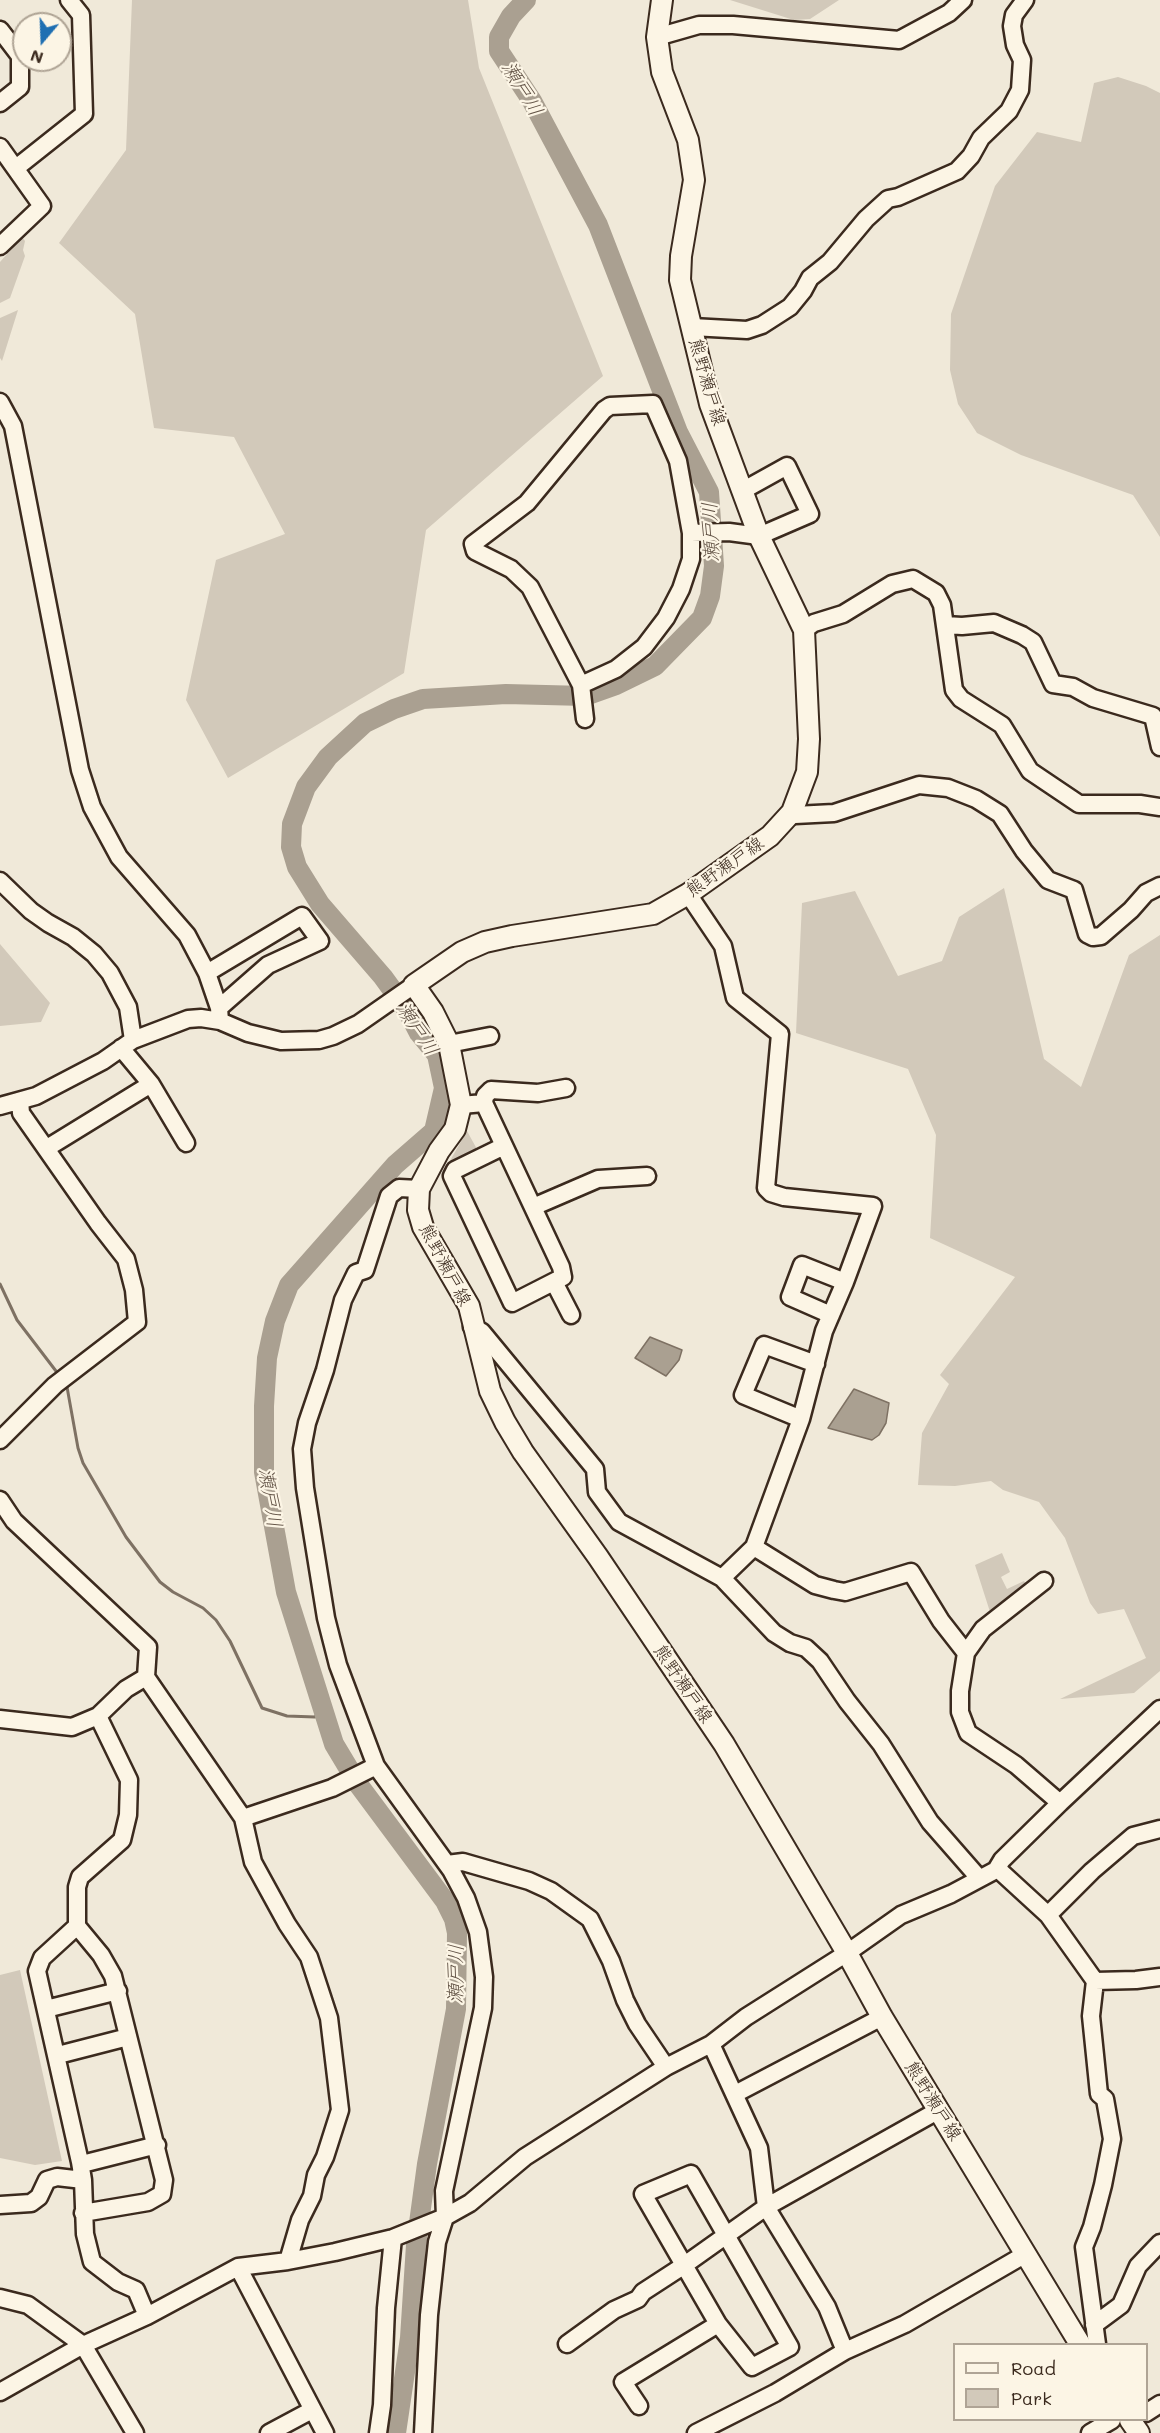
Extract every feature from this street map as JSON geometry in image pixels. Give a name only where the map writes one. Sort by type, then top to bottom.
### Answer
[{"type":"main road","name":"熊野瀬戸線","points":[[411,987],[462,952],[485,942],[653,914],[688,894],[770,836],[792,812],[807,772],[809,739],[804,630],[759,536],[710,404],[680,280],[681,256],[694,180],[688,140],[662,72],[657,37],[662,0]]},
{"type":"main road","points":[[411,987],[433,1012],[449,1044],[461,1105],[454,1129],[439,1151],[419,1189]]},
{"type":"main road","name":"熊野瀬戸線","points":[[419,1189],[418,1210],[423,1227],[469,1306],[472,1327],[490,1391],[505,1422],[523,1452],[598,1557],[724,1744],[882,2017],[1079,2343]]},
{"type":"street","points":[[16,168],[84,114],[81,15],[69,0]]},
{"type":"street","points":[[657,37],[699,25],[733,24],[899,40],[949,13],[963,0]]},
{"type":"street","points":[[692,327],[747,330],[762,325],[790,307],[810,278],[830,262],[866,219],[888,199],[898,197],[957,171],[971,156],[981,138],[1009,111],[1020,90],[1022,60],[1015,45],[1012,26],[1014,15],[1025,0]]},
{"type":"street","points":[[0,30],[20,56],[20,87],[0,103]]},
{"type":"street","points":[[0,147],[42,206],[0,246]]},
{"type":"street","points":[[0,402],[13,426],[80,770],[92,807],[119,856],[187,934],[207,973],[219,1014],[248,1033],[280,1041],[319,1040],[347,1030],[411,987]]},
{"type":"street","points":[[582,689],[644,647],[666,618],[681,589],[690,559],[695,533],[678,461],[653,404],[610,406],[527,503],[473,544],[475,551],[511,569],[530,587],[582,689],[585,719]]},
{"type":"street","points":[[695,533],[729,532],[759,536],[810,514],[787,466],[742,491]]},
{"type":"street","points":[[804,630],[814,623],[843,614],[892,584],[913,579],[936,593],[942,605],[954,690],[961,699],[1002,725],[1030,771],[1079,804],[1160,807]]},
{"type":"street","points":[[945,625],[994,623],[1023,635],[1033,642],[1053,684],[1073,687],[1093,698],[1153,716],[1160,747]]},
{"type":"street","points":[[792,812],[795,815],[834,813],[919,784],[948,788],[1000,814],[1024,851],[1048,880],[1074,890],[1088,934],[1093,937],[1101,936],[1131,910],[1146,893],[1160,886]]},
{"type":"street","points":[[0,881],[48,923],[73,937],[94,954],[110,973],[128,1007],[127,1044],[186,1143]]},
{"type":"street","points":[[688,894],[723,946],[735,998],[780,1034],[766,1188],[784,1197],[873,1206],[824,1331],[801,1419],[754,1547],[722,1578]]},
{"type":"street","points":[[0,1106],[36,1096],[93,1066],[127,1044],[188,1018],[219,1014],[268,965],[320,941],[302,916],[207,973]]},
{"type":"street","points":[[449,1044],[490,1036]]},
{"type":"street","points":[[47,1148],[151,1084]]},
{"type":"street","points":[[504,1146],[455,1170],[452,1176],[512,1302],[562,1277],[561,1267],[484,1103],[485,1096],[490,1090],[538,1092],[566,1088]]},
{"type":"street","points":[[0,1440],[55,1385],[137,1322],[126,1259],[21,1113],[20,1101]]},
{"type":"street","points":[[461,1105],[484,1103]]},
{"type":"street","points":[[533,1207],[598,1179],[647,1176]]},
{"type":"street","points":[[419,1189],[399,1188],[389,1196],[365,1270],[356,1273],[343,1300],[325,1370],[307,1423],[302,1449],[305,1488],[326,1618],[338,1665],[374,1766],[447,1864],[466,1898],[478,1932],[484,1977],[483,2008],[444,2191],[442,2219],[437,2242],[429,2315],[423,2433]]},
{"type":"street","points":[[831,1315],[790,1297],[802,1265],[845,1282]]},
{"type":"street","points":[[555,1282],[570,1315]]},
{"type":"street","points":[[472,1327],[482,1332],[595,1469],[597,1492],[619,1522],[722,1578],[774,1633],[806,1648],[820,1661],[847,1701],[881,1743],[930,1822],[979,1878]]},
{"type":"street","points":[[801,1419],[743,1395],[764,1345],[816,1364]]},
{"type":"street","points":[[0,1500],[14,1521],[148,1647],[146,1677],[243,1818],[253,1862],[287,1924],[309,1957],[329,2018],[340,2110],[325,2157],[316,2175],[312,2196],[300,2220],[288,2261]]},
{"type":"street","points":[[754,1547],[815,1585],[845,1592],[911,1572],[941,1622],[966,1653]]},
{"type":"street","points":[[1044,1581],[982,1629],[966,1653],[960,1691],[960,1712],[968,1733],[1016,1765],[1060,1803]]},
{"type":"street","points":[[0,1719],[72,1727],[98,1716],[126,1689],[146,1677]]},
{"type":"street","points":[[0,2392],[83,2345],[147,2316],[238,2267],[288,2261],[395,2237],[442,2219],[470,2203],[525,2157],[666,2067],[711,2044],[746,2017],[847,1953],[900,1915],[951,1894],[996,1870],[1002,1860],[1060,1803],[1160,1709]]},
{"type":"street","points":[[83,2213],[148,2202],[162,2194],[164,2180],[113,1976],[101,1955],[77,1926],[77,1887],[80,1877],[122,1840],[128,1815],[129,1780],[98,1716]]},
{"type":"street","points":[[243,1818],[336,1786],[374,1766]]},
{"type":"street","points":[[1048,1915],[1092,1871],[1133,1836],[1160,1829]]},
{"type":"street","points":[[447,1864],[463,1862],[529,1881],[551,1891],[590,1919],[611,1961],[625,2000],[637,2024],[666,2067]]},
{"type":"street","points":[[996,1870],[1000,1871],[1048,1915],[1095,1981],[1091,2016],[1099,2094],[1105,2099],[1112,2139],[1103,2185],[1084,2247],[1097,2343]]},
{"type":"street","points":[[77,1926],[42,1958],[37,1971],[83,2180],[83,2213],[87,2247],[92,2262],[118,2282],[136,2290],[147,2316]]},
{"type":"street","points":[[1095,1981],[1160,1977]]},
{"type":"street","points":[[51,2008],[118,1991]]},
{"type":"street","points":[[735,2094],[882,2017]]},
{"type":"street","points":[[62,2054],[128,2037]]},
{"type":"street","points":[[711,2044],[759,2148],[766,2207],[827,2307],[845,2351]]},
{"type":"street","points":[[567,2344],[614,2310],[638,2299],[643,2292],[766,2207],[939,2110]]},
{"type":"street","points":[[86,2163],[157,2145]]},
{"type":"street","points":[[691,2174],[726,2235],[790,2347],[752,2367],[718,2324],[643,2194],[691,2174]]},
{"type":"street","points":[[0,2205],[31,2203],[39,2197],[47,2180],[57,2177],[83,2180]]},
{"type":"street","points":[[378,2433],[382,2405],[386,2308],[395,2237]]},
{"type":"street","points":[[1094,2325],[1122,2305],[1138,2266],[1160,2243]]},
{"type":"street","points":[[696,2433],[722,2427],[845,2351],[905,2324],[1024,2255]]},
{"type":"street","points":[[238,2267],[325,2433]]},
{"type":"street","points":[[0,2298],[28,2305],[83,2345],[135,2433]]},
{"type":"street","points":[[639,2406],[623,2382],[718,2324]]},
{"type":"street","points":[[269,2433],[312,2410]]},
{"type":"street","points":[[1090,2433],[1132,2421]]},
{"type":"green space","points":[[132,0],[468,0],[479,68],[603,376],[426,530],[404,673],[228,778],[186,700],[216,560],[285,534],[234,437],[154,428],[135,314],[59,243],[126,150]]},
{"type":"green space","points":[[730,0],[839,0],[810,19],[794,20]]},
{"type":"green space","points":[[1118,77],[1160,93],[1160,537],[1133,495],[1021,455],[977,433],[958,404],[950,370],[951,314],[995,186],[1037,132],[1081,142],[1094,83]]},
{"type":"green space","points":[[22,237],[25,241],[23,250],[25,256],[10,298],[0,303],[0,262]]},
{"type":"green space","points":[[18,310],[2,361],[0,358],[0,318]]},
{"type":"green space","points":[[1004,888],[1044,1059],[1081,1087],[1129,955],[1160,935],[1160,1671],[1134,1693],[1060,1699],[1146,1658],[1124,1609],[1098,1614],[1090,1603],[1065,1538],[1039,1502],[1003,1490],[991,1481],[955,1486],[918,1485],[922,1433],[949,1384],[940,1375],[1015,1277],[930,1238],[936,1135],[908,1069],[796,1033],[802,903],[855,891],[898,976],[942,961],[959,917]]},
{"type":"green space","points":[[0,944],[50,1003],[41,1022],[0,1026]]},
{"type":"green space","points":[[467,1131],[478,1151],[447,1166]]},
{"type":"green space","points":[[1002,1553],[1010,1572],[1001,1577],[1007,1589],[1024,1581],[1026,1584],[991,1615],[975,1565]]},
{"type":"green space","points":[[20,1970],[62,2161],[35,2165],[0,2158],[0,1975]]},
{"type":"shaded area","points":[[650,1337],[682,1350],[679,1360],[666,1376],[635,1358]]},
{"type":"shaded area","points":[[854,1389],[889,1403],[886,1423],[879,1435],[872,1440],[828,1428]]},
{"type":"waterway","name":"瀬戸川","points":[[396,2433],[410,2338],[416,2245],[427,2164],[456,2009],[457,1933],[454,1919],[445,1901],[358,1784],[334,1744],[286,1592],[264,1472],[264,1406],[267,1358],[275,1321],[289,1285],[395,1165],[434,1131],[444,1088],[437,1055],[419,1033],[407,1010],[383,977],[320,904],[297,867],[291,847],[292,824],[306,787],[328,757],[365,723],[394,709],[423,699],[506,694],[585,696],[616,685],[655,666],[702,618],[710,596],[714,566],[709,492],[678,432],[598,225],[532,101],[499,51],[499,37],[511,16],[526,0]]},
{"type":"waterway","points":[[0,1284],[17,1320],[59,1375]]},
{"type":"waterway","points":[[64,1383],[67,1387],[78,1448],[83,1463],[126,1537],[160,1582],[173,1592],[203,1608],[216,1620],[230,1641],[262,1708],[287,1716],[315,1717],[322,1706]]}]
